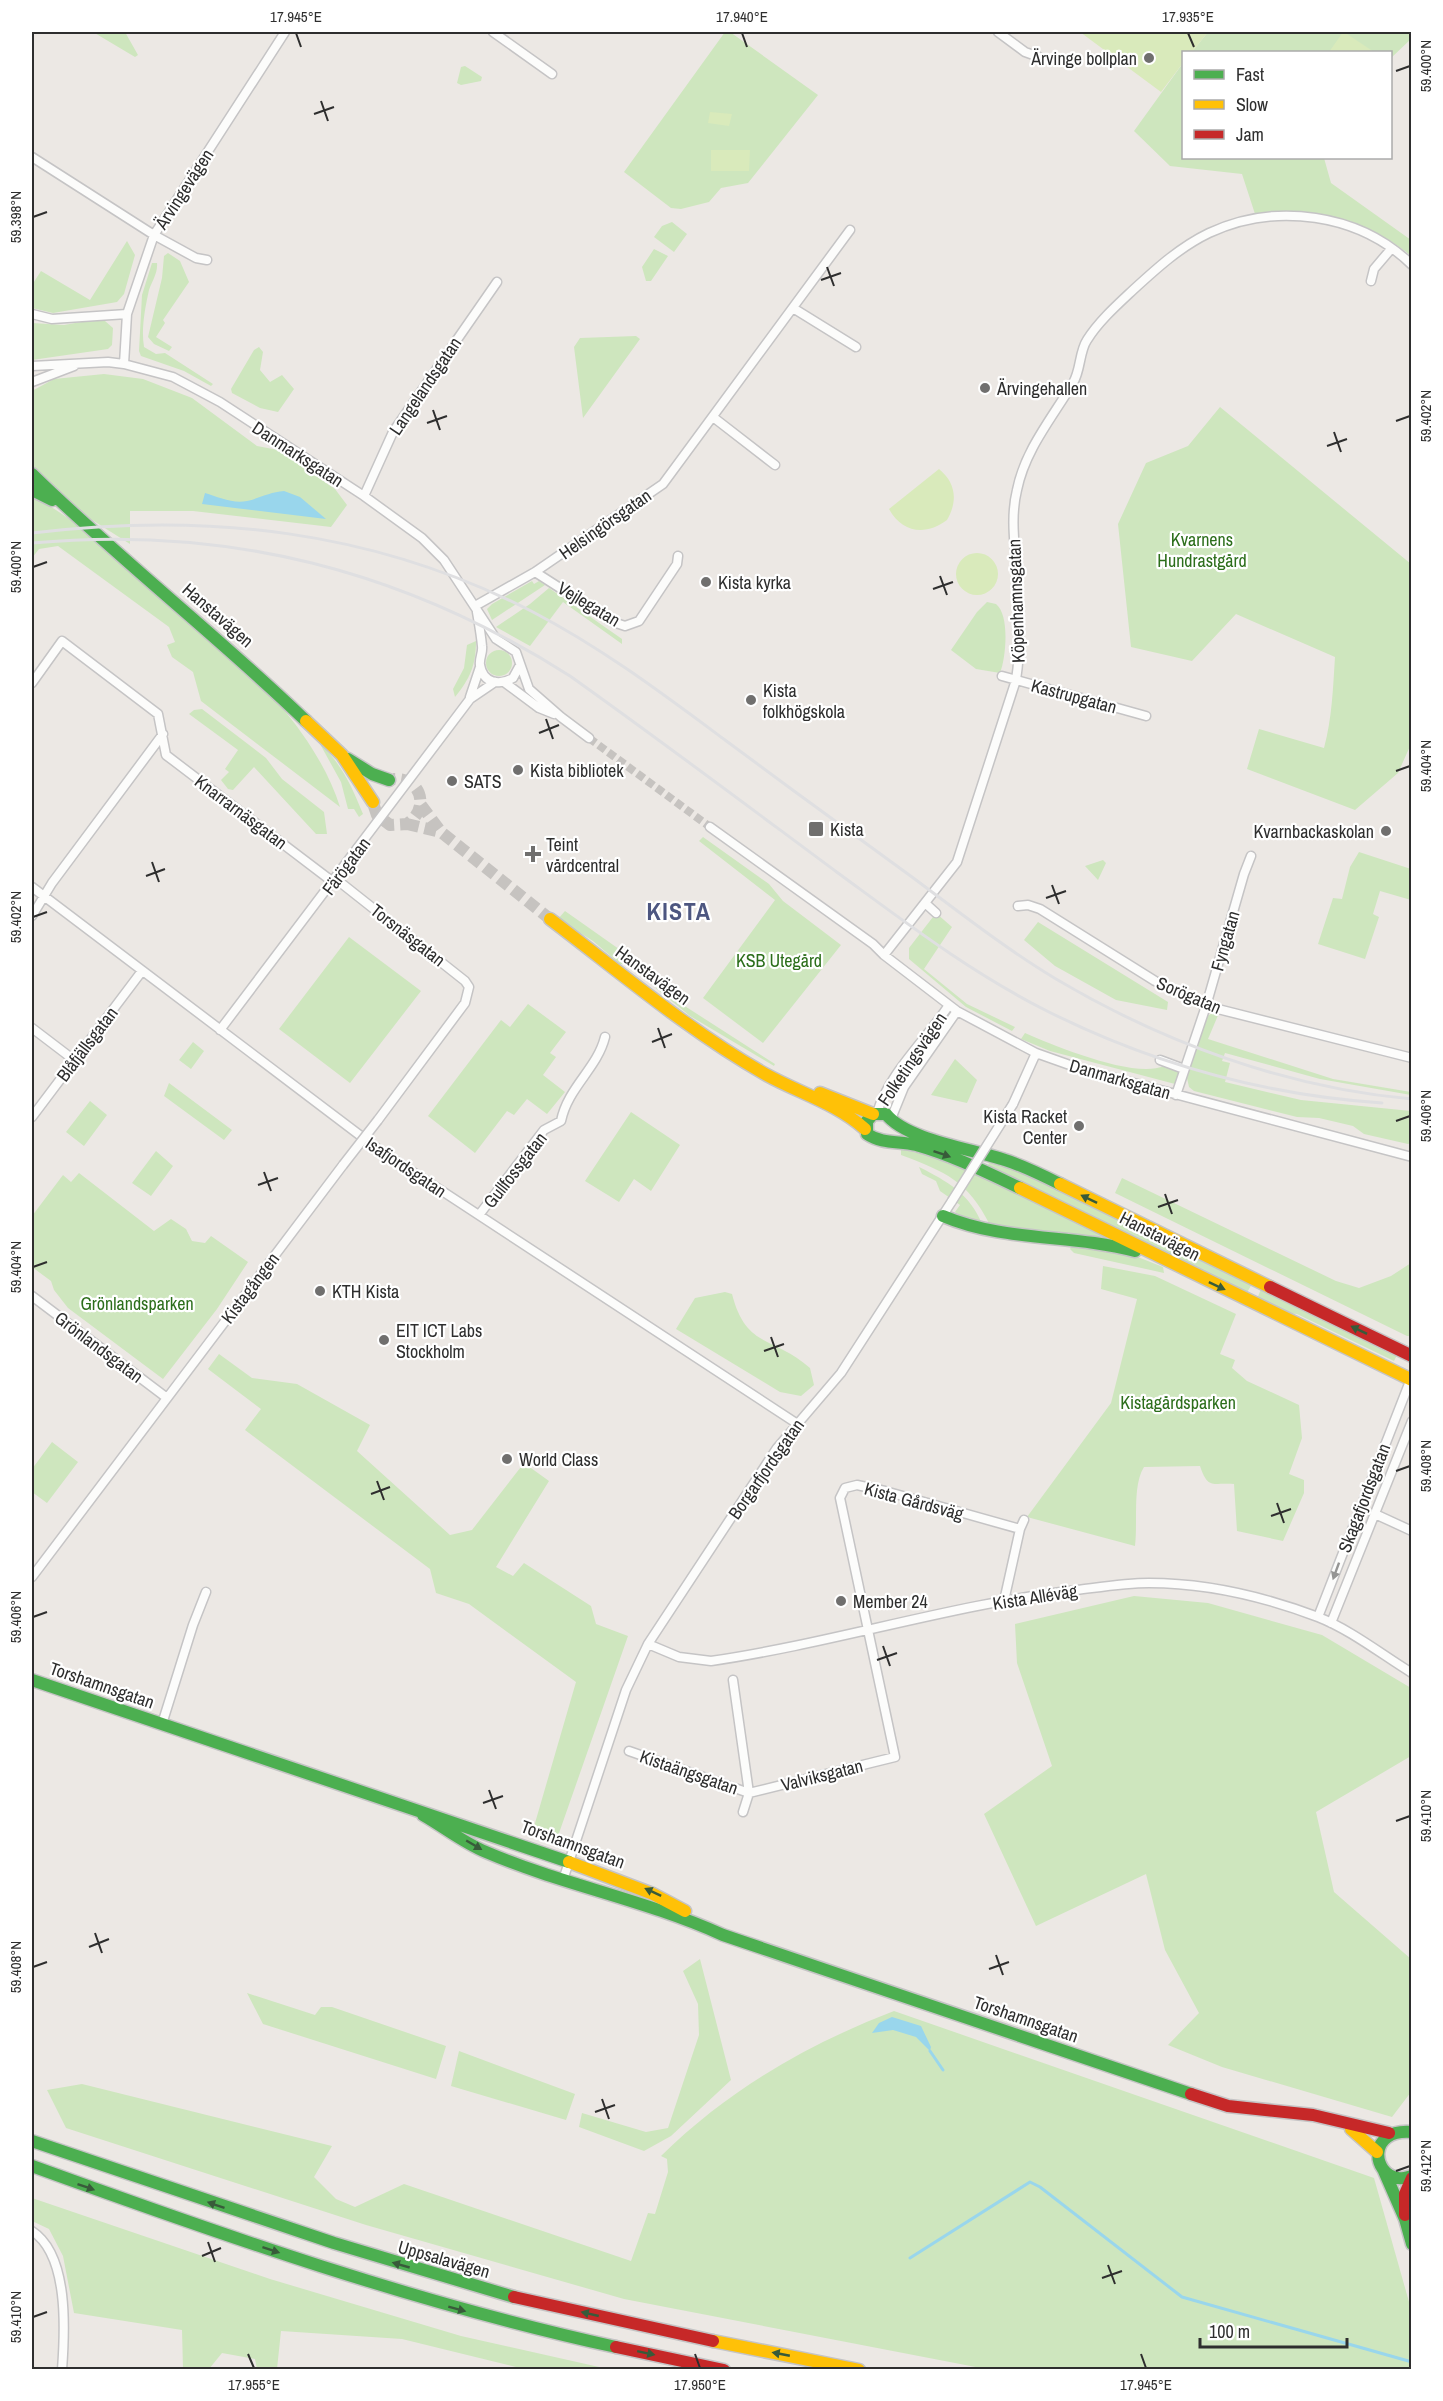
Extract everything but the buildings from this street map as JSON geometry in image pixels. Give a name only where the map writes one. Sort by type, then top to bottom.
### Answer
[{"type":"main road","name":"Hanstavägen","points":[[32,474],[65,507],[242,660],[342,755],[372,774],[391,779],[376,790],[374,804],[342,755]]},
{"type":"main road","name":"Hanstavägen","points":[[32,490],[65,507]]},
{"type":"main road","name":"Hanstavägen","points":[[550,919],[680,1017],[765,1074],[847,1113],[866,1130],[871,1138],[915,1145],[978,1168],[1123,1237],[1165,1261],[1411,1378]]},
{"type":"main road","name":"Hanstavägen","points":[[738,1055],[875,1113],[886,1114],[892,1121],[925,1136],[1017,1164],[1412,1356]]},
{"type":"main road","points":[[866,1130],[867,1121],[875,1113]]},
{"type":"main road","points":[[886,1140],[892,1132],[892,1121]]},
{"type":"main road","points":[[943,1216],[973,1229],[1120,1246],[1165,1261]]},
{"type":"main road","points":[[1249,1301],[1259,1281]]},
{"type":"main road","name":"Torshamnsgatan","points":[[32,1680],[423,1815],[489,1833],[569,1861],[659,1895],[697,1918],[701,1924]]},
{"type":"main road","name":"Torshamnsgatan","points":[[423,1815],[485,1851],[563,1880],[665,1909],[723,1935],[1216,2103],[1245,2110],[1313,2115],[1345,2125],[1400,2132]]},
{"type":"main road","points":[[1412,2119],[1400,2132],[1382,2139],[1377,2152],[1412,2244]]},
{"type":"main road","name":"Torshamnsgatan","points":[[1345,2125],[1377,2152]]},
{"type":"main road","name":"Uppsalavägen","points":[[32,2140],[242,2214],[451,2280],[602,2317],[859,2370]]},
{"type":"main road","points":[[32,2166],[232,2238],[442,2305],[516,2325],[724,2370]]},
{"type":"main road","points":[[1384,2171],[1395,2177],[1412,2177],[1405,2194],[1404,2219]]},
{"type":"street","name":"Ärvingevägen","points":[[124,364],[127,314],[154,236],[285,32]]},
{"type":"street","points":[[493,32],[552,74]]},
{"type":"street","points":[[998,32],[1025,52],[1039,57]]},
{"type":"street","points":[[32,157],[154,236],[196,258],[207,260]]},
{"type":"street","name":"Köpenhamnsgatan","points":[[884,955],[957,862],[1016,680],[1020,643],[1014,524],[1017,490],[1030,449],[1075,379],[1086,341],[1112,310],[1165,260],[1193,242],[1229,225],[1250,220],[1278,215],[1311,216],[1341,222],[1391,249],[1412,265]]},
{"type":"street","name":"Helsingörsgatan","points":[[475,606],[535,572],[663,484],[850,230]]},
{"type":"street","points":[[1371,281],[1374,269],[1391,249]]},
{"type":"street","name":"Langelandsgatan","points":[[364,496],[393,432],[497,282]]},
{"type":"street","points":[[793,308],[856,347]]},
{"type":"street","points":[[32,314],[52,320],[127,314]]},
{"type":"street","name":"Danmarksgatan","points":[[32,382],[86,362]]},
{"type":"street","name":"Danmarksgatan","points":[[32,366],[86,362],[124,364],[173,377],[220,402],[364,496],[422,538],[444,560],[501,643],[516,652],[519,666],[529,689],[589,738]]},
{"type":"street","points":[[713,417],[775,465]]},
{"type":"street","name":"Vejlegatan","points":[[535,572],[613,622],[629,626],[639,621],[677,564],[678,556]]},
{"type":"street","name":"Danmarksgatan","points":[[475,606],[483,653],[480,666],[485,677],[499,682],[539,708],[561,717]]},
{"type":"street","name":"Knarrarnäsgatan","points":[[32,683],[62,641],[158,714],[166,755],[335,880]]},
{"type":"street","points":[[483,653],[488,647],[501,643]]},
{"type":"street","name":"Färögatan","points":[[220,1030],[470,699],[480,666]]},
{"type":"street","points":[[499,682],[513,678],[519,666]]},
{"type":"street","name":"Kastrupgatan","points":[[1002,676],[1146,716]]},
{"type":"street","name":"Färögatan","points":[[470,699],[499,682]]},
{"type":"street","points":[[32,916],[44,896],[163,734]]},
{"type":"street","name":"Danmarksgatan","points":[[711,827],[873,944],[953,1008],[1036,1053],[1082,1069],[1412,1157]]},
{"type":"street","name":"Fyngatan","points":[[1176,1095],[1206,1006],[1251,856]]},
{"type":"street","name":"Torsnäsgatan","points":[[335,880],[465,981],[469,987],[469,998]]},
{"type":"street","name":"Isafjordsgatan","points":[[32,887],[378,1149],[796,1423]]},
{"type":"street","points":[[925,903],[936,913]]},
{"type":"street","name":"Sorögatan","points":[[1018,906],[1028,905],[1040,909],[1155,981],[1206,1006],[1412,1058]]},
{"type":"street","name":"Blåfjällsgatan","points":[[32,1117],[142,971]]},
{"type":"street","name":"Kistagången","points":[[32,1577],[469,998]]},
{"type":"street","name":"Folketingsvägen","points":[[875,1113],[888,1090],[953,1008]]},
{"type":"street","name":"Folketingsvägen","points":[[892,1121],[904,1087],[953,1008]]},
{"type":"street","points":[[32,1028],[74,1060]]},
{"type":"street","name":"Gullfossgatan","points":[[479,1215],[544,1130],[561,1121],[565,1103],[601,1053],[605,1036]]},
{"type":"street","name":"Borgarfjordsgatan","points":[[563,1880],[626,1690],[648,1644],[777,1448],[841,1373],[1013,1104],[1036,1053]]},
{"type":"street","points":[[1160,1060],[1184,1069]]},
{"type":"street","name":"Danmarksgatan","points":[[1381,1148],[1412,1152]]},
{"type":"street","name":"Grönlandsgatan","points":[[32,1296],[167,1398]]},
{"type":"street","name":"Skagafjordsgatan","points":[[1318,1617],[1411,1378]]},
{"type":"street","name":"Skagafjordsgatan","points":[[1331,1623],[1412,1421]]},
{"type":"street","name":"Kista Gårdsväg","points":[[869,1629],[840,1498],[845,1488],[857,1485],[885,1491],[1020,1529]]},
{"type":"street","points":[[1375,1514],[1412,1531]]},
{"type":"street","points":[[1005,1601],[1020,1529],[1024,1520]]},
{"type":"street","name":"Kista Alléväg","points":[[648,1644],[679,1657],[711,1661],[1005,1601],[1055,1593],[1151,1583],[1208,1587],[1269,1601],[1318,1617],[1412,1673]]},
{"type":"street","name":"Torshamnsgatan","points":[[162,1724],[206,1592]]},
{"type":"street","name":"Valviksgatan","points":[[749,1793],[895,1757],[869,1629]]},
{"type":"street","points":[[733,1680],[749,1793],[743,1812]]},
{"type":"street","name":"Kistaängsgatan","points":[[628,1751],[749,1793]]},
{"type":"street","points":[[32,2231],[40,2236],[54,2258],[60,2286],[64,2340],[62,2370]]},
{"type":"green space","points":[[93,32],[125,32],[138,55],[135,57]]},
{"type":"green space","points":[[725,32],[730,32],[818,95],[748,183],[721,188],[709,202],[681,209],[671,208],[624,172]]},
{"type":"green space","name":"Ärvinge bollplan","points":[[1080,32],[1208,32],[1193,51],[1182,51],[1182,64],[1161,92]]},
{"type":"green space","points":[[1208,32],[1411,32],[1411,39],[1392,57],[1392,51],[1193,51]]},
{"type":"green space","points":[[1344,32],[1372,51],[1330,51]]},
{"type":"green space","points":[[1182,64],[1182,159],[1324,159],[1331,183],[1411,240],[1411,256],[1377,234],[1338,219],[1296,212],[1255,214],[1242,174],[1170,166],[1134,131]]},
{"type":"green space","points":[[465,66],[482,77],[481,81],[461,85],[457,83],[461,67]]},
{"type":"green space","points":[[710,112],[732,114],[729,126],[708,123]]},
{"type":"green space","points":[[711,150],[750,150],[749,171],[711,171]]},
{"type":"green space","points":[[672,222],[687,234],[674,252],[654,237],[662,226]]},
{"type":"green space","points":[[127,241],[135,255],[124,294],[117,302],[53,313],[32,308],[32,285],[41,271],[90,300]]},
{"type":"green space","points":[[654,249],[668,256],[651,281],[646,281],[642,267]]},
{"type":"green space","points":[[168,253],[180,261],[189,282],[163,320],[165,323],[156,337],[172,347],[169,351],[154,344],[148,337],[162,278],[164,256]]},
{"type":"green space","points":[[152,263],[157,263],[157,267],[145,311],[144,347],[156,354],[165,353],[213,384],[211,386],[184,371],[141,356],[139,351],[142,295]]},
{"type":"green space","points":[[98,319],[105,321],[113,328],[112,345],[108,349],[32,360],[32,323],[64,325]]},
{"type":"green space","points":[[636,336],[640,339],[583,418],[574,347],[580,338]]},
{"type":"green space","points":[[259,347],[263,352],[260,370],[270,382],[282,375],[294,389],[278,412],[260,408],[232,393],[231,389],[254,350]]},
{"type":"green space","points":[[104,374],[143,379],[192,398],[257,446],[278,450],[335,489],[347,505],[331,527],[193,511],[130,511],[130,544],[89,518],[32,466],[32,391],[54,379]]},
{"type":"green space","name":"Kvarnens Hundrastgård","points":[[1220,407],[1411,564],[1411,744],[1398,773],[1355,810],[1247,769],[1259,729],[1324,748],[1333,692],[1335,657],[1236,614],[1192,661],[1131,647],[1118,524],[1146,463],[1188,446]]},
{"type":"green space","points":[[939,469],[949,480],[954,493],[953,506],[947,520],[923,530],[915,530],[901,523],[889,509]]},
{"type":"green space","points":[[32,496],[90,534],[269,693],[307,740],[329,779],[340,807],[201,701],[193,672],[172,657],[167,645],[175,642],[169,627],[58,546],[39,549],[32,558]]},
{"type":"green space","points":[[977,553],[992,559],[998,574],[992,589],[977,595],[962,589],[956,574],[962,559]]},
{"type":"green space","points":[[532,581],[534,584],[539,581],[545,585],[492,620],[487,609],[492,604]]},
{"type":"green space","points":[[549,588],[622,639],[622,644],[563,602],[530,646],[496,627]]},
{"type":"green space","points":[[987,602],[996,604],[1005,627],[1004,657],[1000,673],[976,669],[951,650],[977,612]]},
{"type":"green space","points":[[476,641],[471,671],[455,697],[453,689],[464,668],[467,645]]},
{"type":"green space","points":[[499,650],[508,654],[512,663],[508,672],[499,676],[490,672],[486,663],[490,654]]},
{"type":"green space","points":[[202,709],[266,758],[282,779],[324,812],[327,834],[316,834],[254,767],[233,790],[228,789],[221,780],[229,772],[225,769],[238,750],[189,714],[194,710]]},
{"type":"green space","points":[[320,744],[346,776],[363,814],[359,817],[354,809],[348,809],[341,782]]},
{"type":"green space","name":"KSB Utegård","points":[[703,837],[769,884],[783,901],[841,945],[763,1043],[703,998],[775,900],[699,841]]},
{"type":"green space","points":[[1359,852],[1411,869],[1411,900],[1380,891],[1373,914],[1379,917],[1365,959],[1318,944],[1333,898],[1342,899],[1350,867]]},
{"type":"green space","points":[[1103,860],[1106,863],[1098,880],[1085,866]]},
{"type":"green space","points":[[565,911],[644,967],[620,964],[593,941],[558,919]]},
{"type":"green space","points":[[936,913],[952,927],[924,969],[967,1004],[1015,1027],[1012,1031],[966,1007],[909,959],[909,948]]},
{"type":"green space","points":[[1038,922],[1168,1002],[1167,1010],[1116,1000],[1055,966],[1024,940]]},
{"type":"green space","points":[[349,937],[421,991],[350,1083],[279,1029]]},
{"type":"green space","points":[[652,985],[775,1064],[774,1066],[690,1016]]},
{"type":"green space","points":[[528,1004],[566,1032],[550,1053],[556,1057],[543,1075],[565,1092],[547,1114],[527,1099],[514,1115],[507,1111],[475,1153],[428,1116],[501,1020],[510,1027]]},
{"type":"green space","points":[[1219,1013],[1208,1039],[1333,1079],[1411,1092],[1411,1095],[1320,1079],[1225,1053],[1222,1061],[1230,1063],[1225,1082],[1301,1100],[1411,1111],[1411,1143],[1364,1134],[1353,1126],[1319,1118],[1297,1117],[1194,1091],[1189,1087],[1187,1078],[1207,1016]]},
{"type":"green space","points":[[1025,1033],[1074,1053],[1115,1065],[1151,1069],[1164,1066],[1179,1072],[1175,1084],[1050,1051],[1021,1039]]},
{"type":"green space","points":[[193,1042],[204,1051],[191,1069],[179,1060]]},
{"type":"green space","points":[[955,1059],[977,1080],[967,1103],[931,1095]]},
{"type":"green space","points":[[169,1083],[232,1130],[224,1140],[164,1096]]},
{"type":"green space","points":[[90,1101],[107,1115],[84,1146],[66,1132]]},
{"type":"green space","points":[[631,1112],[680,1145],[651,1191],[634,1179],[619,1202],[585,1181]]},
{"type":"green space","points":[[901,1149],[950,1161],[1113,1238],[990,1225],[982,1210],[964,1188],[943,1173],[901,1155]]},
{"type":"green space","points":[[156,1151],[173,1166],[151,1196],[132,1183]]},
{"type":"green space","points":[[990,1160],[1023,1172],[1252,1284],[1246,1294],[987,1168]]},
{"type":"green space","points":[[919,1167],[964,1196],[982,1224],[965,1219],[955,1212],[960,1205],[940,1191],[936,1181],[922,1174]]},
{"type":"green space","name":"Grönlandsparken","points":[[79,1173],[154,1231],[171,1219],[186,1229],[192,1241],[205,1243],[211,1236],[248,1262],[217,1309],[163,1379],[68,1308],[54,1290],[51,1281],[32,1267],[32,1216],[63,1175],[71,1182]]},
{"type":"green space","points":[[1122,1178],[1336,1281],[1359,1288],[1391,1276],[1411,1263],[1411,1336],[1115,1193]]},
{"type":"green space","points":[[1072,1245],[1120,1250],[1163,1267],[1164,1273],[1074,1253],[1070,1249]]},
{"type":"green space","name":"Kistagårdsparken","points":[[1103,1266],[1155,1276],[1236,1314],[1220,1354],[1235,1360],[1232,1368],[1247,1381],[1299,1405],[1302,1438],[1289,1474],[1304,1480],[1304,1493],[1283,1541],[1237,1531],[1234,1484],[1208,1482],[1200,1466],[1144,1467],[1138,1484],[1135,1546],[1027,1517],[1111,1403],[1137,1299],[1101,1289]]},
{"type":"green space","points":[[1261,1289],[1397,1355],[1394,1361],[1297,1314],[1285,1313],[1257,1299]]},
{"type":"green space","points":[[725,1292],[732,1294],[738,1312],[753,1333],[810,1368],[814,1385],[801,1396],[780,1392],[676,1329],[695,1298]]},
{"type":"green space","points":[[219,1354],[252,1378],[297,1384],[370,1425],[357,1451],[450,1535],[472,1530],[524,1463],[549,1481],[496,1567],[513,1576],[524,1563],[591,1606],[596,1624],[628,1636],[558,1836],[533,1830],[576,1682],[469,1604],[436,1593],[430,1569],[245,1430],[261,1409],[208,1369]]},
{"type":"green space","points":[[52,1442],[78,1462],[47,1503],[32,1492],[32,1469]]},
{"type":"green space","points":[[1134,1596],[1208,1603],[1322,1635],[1411,1688],[1411,1756],[1316,1812],[1334,1892],[1411,1959],[1411,2092],[1392,2117],[1222,2067],[1168,2045],[1199,2013],[1165,1950],[1146,1874],[1036,1926],[984,1814],[1052,1766],[1017,1663],[1015,1624]]},
{"type":"green space","points":[[700,1959],[731,2080],[671,2136],[644,2151],[579,2127],[582,2113],[646,2132],[668,2128],[699,2035],[698,2004],[683,1971]]},
{"type":"green space","points":[[247,1993],[315,2015],[321,2007],[332,2007],[446,2046],[436,2079],[263,2024]]},
{"type":"green space","points":[[894,2011],[1374,2178],[1411,2309],[1411,2369],[986,2369],[624,2299],[366,2225],[66,2128],[47,2090],[82,2084],[332,2146],[314,2177],[336,2199],[355,2207],[404,2184],[631,2261],[648,2213],[655,2214],[668,2172],[667,2159],[661,2156],[713,2110],[770,2071],[861,2024]]},
{"type":"green space","points":[[459,2051],[575,2094],[566,2120],[451,2086]]},
{"type":"green space","points":[[32,2198],[270,2279],[461,2336],[608,2369],[524,2369],[402,2339],[281,2331],[277,2369],[257,2369],[255,2359],[222,2353],[209,2369],[183,2369],[182,2330],[74,2313],[63,2256],[49,2229],[32,2221]]},
{"type":"water","points":[[284,491],[300,497],[326,519],[202,504],[205,493],[226,500],[242,502]]},
{"type":"water","points":[[892,2017],[921,2026],[931,2047],[930,2051],[916,2037],[893,2030],[872,2033],[879,2023]]},
{"type":"waterway","points":[[930,2051],[943,2070]]},
{"type":"waterway","points":[[910,2258],[1030,2182],[1040,2187],[1182,2297],[1412,2362]]},
{"type":"tunnel","points":[[589,738],[710,827]]},
{"type":"tunnel","points":[[374,806],[377,815],[390,825],[407,824],[414,818],[420,803],[416,788],[411,783],[393,779]]},
{"type":"tunnel","points":[[421,805],[441,832],[550,919]]},
{"type":"tunnel","points":[[407,824],[441,832]]},
{"type":"railway","points":[[32,533],[98,527],[162,525],[226,527],[289,534],[351,545],[412,562],[473,584],[559,626],[632,672],[1001,943],[1056,979],[1097,1002],[1183,1042],[1273,1073],[1319,1085],[1412,1099]]},
{"type":"railway","points":[[32,543],[104,539],[175,541],[244,549],[312,563],[378,583],[443,608],[507,639],[570,676],[913,928],[964,963],[1045,1010],[1125,1046],[1209,1073],[1294,1093],[1382,1103]]},
{"type":"traffic: fast","points":[[32,474],[306,721]]},
{"type":"traffic: fast","points":[[32,490],[52,500]]},
{"type":"traffic: fast","points":[[348,759],[372,774],[389,780]]},
{"type":"traffic: fast","points":[[1020,1188],[969,1164],[929,1149],[873,1137],[867,1134],[867,1121],[873,1114],[886,1114],[909,1131],[941,1143],[1012,1162],[1060,1184]]},
{"type":"traffic: fast","points":[[943,1216],[990,1230],[1087,1242],[1135,1251]]},
{"type":"traffic: fast","points":[[32,1680],[569,1862]]},
{"type":"traffic: fast","points":[[423,1815],[470,1844],[515,1864],[664,1912],[723,1935],[1191,2094]]},
{"type":"traffic: fast","points":[[1412,2132],[1397,2133],[1387,2137],[1378,2152],[1379,2161],[1389,2175],[1400,2178],[1412,2176]]},
{"type":"traffic: fast","points":[[32,2141],[334,2243],[514,2297]]},
{"type":"traffic: fast","points":[[32,2166],[176,2218],[394,2289],[467,2310],[616,2347]]},
{"type":"traffic: fast","points":[[1384,2171],[1405,2219],[1412,2244]]},
{"type":"traffic: slow","points":[[306,721],[342,755],[373,802]]},
{"type":"traffic: slow","points":[[550,919],[709,1039],[765,1074],[842,1112],[865,1129]]},
{"type":"traffic: slow","points":[[820,1093],[873,1114]]},
{"type":"traffic: slow","points":[[1060,1184],[1270,1287]]},
{"type":"traffic: slow","points":[[1020,1188],[1412,1380]]},
{"type":"traffic: slow","points":[[569,1862],[653,1894],[685,1911]]},
{"type":"traffic: slow","points":[[1351,2129],[1377,2152]]},
{"type":"traffic: slow","points":[[713,2341],[859,2370]]},
{"type":"traffic: jam","points":[[1270,1287],[1412,1356]]},
{"type":"traffic: jam","points":[[1191,2094],[1228,2106],[1313,2115],[1389,2133]]},
{"type":"traffic: jam","points":[[1405,2215],[1405,2194],[1412,2178]]},
{"type":"traffic: jam","points":[[514,2297],[713,2341]]},
{"type":"traffic: jam","points":[[616,2347],[724,2370]]},
{"type":"place","name":"Ärvinge bollplan","points":[[1149,58]]},
{"type":"place","name":"Ärvingehallen","points":[[985,388]]},
{"type":"place","name":"Kista kyrka","points":[[706,582]]},
{"type":"place","name":"Kista folkhögskola","points":[[751,700]]},
{"type":"place","name":"Kista bibliotek","points":[[518,770]]},
{"type":"place","name":"SATS","points":[[452,781]]},
{"type":"place","name":"Kista","points":[[816,829]]},
{"type":"place","name":"Kvarnbackaskolan","points":[[1386,831]]},
{"type":"place","name":"Teint vårdcentral","points":[[533,854]]},
{"type":"place","name":"Kista Racket Center","points":[[1079,1126]]},
{"type":"place","name":"KTH Kista","points":[[320,1291]]},
{"type":"place","name":"EIT ICT Labs Stockholm","points":[[384,1340]]},
{"type":"place","name":"World Class","points":[[507,1459]]},
{"type":"place","name":"Member 24","points":[[841,1601]]},
{"type":"district","name":"KISTA","points":[[679,911]]}]
